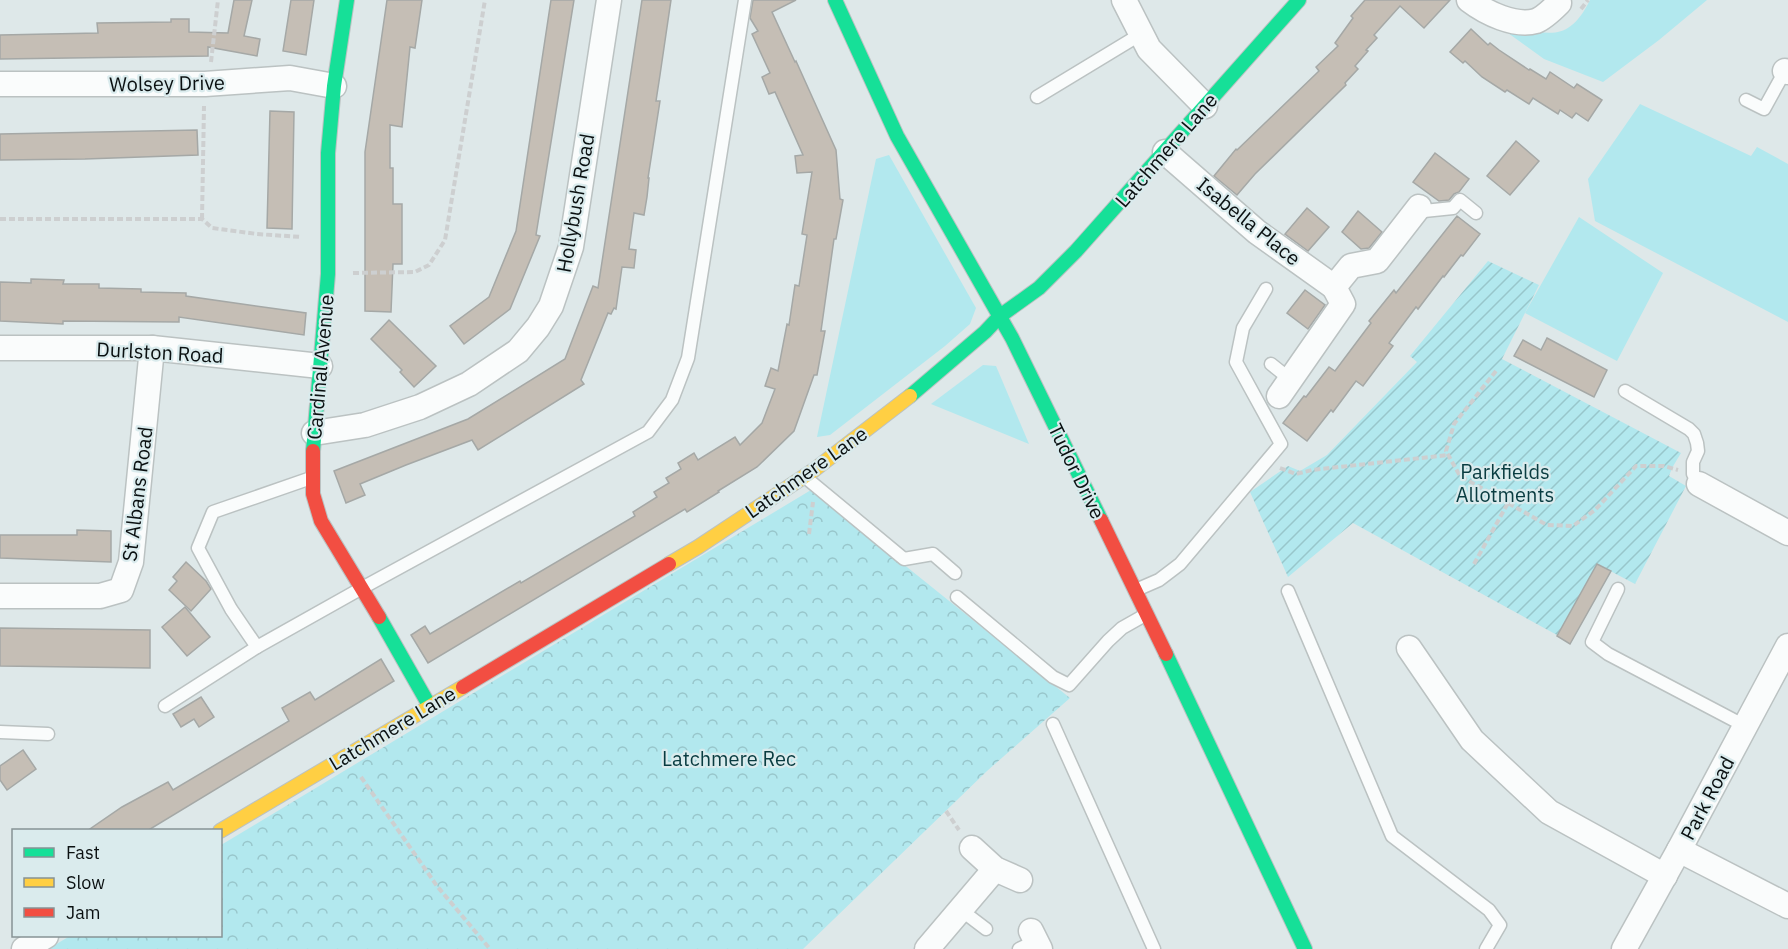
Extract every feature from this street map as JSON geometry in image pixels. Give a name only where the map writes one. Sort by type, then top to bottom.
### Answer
[{"type":"street","name":"Cardinal Avenue","points":[[347,0],[334,86],[328,153],[328,274],[314,433],[313,494],[321,520],[429,705]]},
{"type":"street","name":"Hollybush Road","points":[[314,433],[365,425],[420,407],[470,384],[518,351],[538,327],[551,306],[572,247],[609,0]]},
{"type":"street","name":"Tudor Drive","points":[[836,0],[897,136],[1000,316],[1135,591],[1305,949]]},
{"type":"street","points":[[1124,0],[1149,49],[1205,106]]},
{"type":"street","name":"Latchmere Lane","points":[[222,830],[698,547],[804,477],[919,389],[985,332],[1000,316],[1039,288],[1076,251],[1299,0]]},
{"type":"street","points":[[1469,0],[1503,18],[1520,22],[1538,20],[1559,3]]},
{"type":"street","name":"Wolsey Drive","points":[[0,84],[207,84],[290,78],[334,86]]},
{"type":"street","name":"Isabella Place","points":[[1166,152],[1257,232],[1334,287]]},
{"type":"street","points":[[1285,388],[1343,304],[1334,287],[1351,266],[1377,261],[1419,207]]},
{"type":"street","name":"Durlston Road","points":[[0,348],[153,348],[320,366]]},
{"type":"street","name":"St Albans Road","points":[[0,596],[100,596],[121,590],[131,562],[153,348]]},
{"type":"street","points":[[1696,479],[1788,533]]},
{"type":"street","points":[[1409,648],[1472,740],[1549,812],[1665,876]]},
{"type":"street","name":"Park Road","points":[[1624,949],[1745,726],[1785,659]]},
{"type":"street","points":[[972,848],[995,868],[1020,880]]},
{"type":"street","points":[[1679,850],[1788,906]]},
{"type":"street","points":[[927,949],[995,868]]},
{"type":"street","points":[[24,949],[44,937]]},
{"type":"lane","points":[[165,706],[257,647],[648,432],[672,400],[688,358],[744,0]]},
{"type":"lane","points":[[1037,97],[1141,34]]},
{"type":"lane","points":[[1746,100],[1764,109],[1787,71]]},
{"type":"lane","points":[[1419,207],[1424,211],[1453,208],[1460,200],[1476,213]]},
{"type":"lane","points":[[1135,591],[1159,580],[1180,564],[1281,444],[1236,362],[1243,328],[1266,289]]},
{"type":"lane","points":[[1271,364],[1285,388]]},
{"type":"lane","points":[[1625,391],[1694,434],[1698,451],[1693,462],[1696,479]]},
{"type":"lane","points":[[257,647],[231,609],[198,548],[213,512],[312,477]]},
{"type":"lane","points":[[804,477],[904,560],[933,554],[955,573]]},
{"type":"lane","points":[[1618,589],[1592,642],[1608,654],[1745,726]]},
{"type":"lane","points":[[1288,591],[1392,836],[1488,910],[1500,925],[1486,949]]},
{"type":"lane","points":[[957,597],[1053,677],[1069,686],[1122,628],[1146,615]]},
{"type":"lane","points":[[1053,724],[1154,949]]},
{"type":"lane","points":[[0,732],[48,734]]},
{"type":"lane","points":[[961,910],[986,928]]},
{"type":"path","points":[[202,219],[207,84],[218,0]]},
{"type":"path","points":[[328,274],[415,272],[429,265],[445,240],[485,0]]},
{"type":"path","points":[[0,219],[202,219],[212,228],[228,231],[329,239]]},
{"type":"path","points":[[1497,372],[1454,424],[1446,451],[1460,476],[1547,525],[1572,526],[1595,510],[1636,466],[1664,466],[1696,479]]},
{"type":"path","points":[[1266,461],[1296,474],[1312,470],[1448,454]]},
{"type":"path","points":[[808,534],[814,493],[817,488]]},
{"type":"path","points":[[1474,564],[1508,502]]},
{"type":"path","points":[[346,755],[437,886],[490,949]]},
{"type":"green space","points":[[1590,0],[1707,0],[1603,82],[1544,59],[1497,25],[1539,32],[1561,31],[1571,26],[1581,16]]},
{"type":"green space","points":[[1640,104],[1751,156],[1757,147],[1788,164],[1788,322],[1595,221],[1588,179]]},
{"type":"green space","points":[[889,155],[976,308],[970,324],[945,346],[830,435],[817,437],[876,159]]},
{"type":"green space","points":[[1579,217],[1663,273],[1617,361],[1525,313]]},
{"type":"green space","name":"Parkfields Allotments","points":[[1488,261],[1539,285],[1502,359],[1681,453],[1669,476],[1686,486],[1635,584],[1597,564],[1557,635],[1353,523],[1288,577],[1250,492],[1288,466],[1300,471],[1327,455],[1417,362],[1410,356]]},
{"type":"green space","points":[[983,365],[996,366],[1029,444],[931,404]]},
{"type":"green space","name":"Latchmere Rec","points":[[811,490],[1070,698],[987,771],[803,949],[48,949],[68,937],[222,937],[222,844]]},
{"type":"building","points":[[234,0],[252,0],[244,36],[260,39],[257,56],[208,47],[208,56],[0,59],[0,35],[98,33],[97,23],[171,22],[171,19],[189,19],[189,32],[228,33]]},
{"type":"building","points":[[291,0],[314,0],[306,55],[283,51]]},
{"type":"building","points":[[387,0],[422,0],[415,48],[410,47],[402,127],[390,125],[393,204],[402,204],[402,264],[393,264],[391,312],[365,311],[365,152]]},
{"type":"building","points":[[551,0],[574,0],[536,235],[540,236],[510,309],[464,344],[450,326],[489,297],[516,231]]},
{"type":"building","points":[[642,0],[671,0],[656,101],[660,101],[647,197],[644,215],[634,213],[629,249],[636,250],[634,268],[622,267],[616,309],[614,308],[611,314],[608,313],[581,380],[584,384],[478,450],[472,440],[406,465],[360,484],[365,495],[346,503],[334,471],[468,419],[565,359],[593,286],[598,288]]},
{"type":"building","points":[[753,0],[796,0],[772,12],[836,150],[840,199],[843,200],[836,239],[834,239],[821,331],[825,331],[817,375],[814,375],[794,431],[757,467],[719,492],[687,512],[685,509],[428,663],[411,635],[425,626],[430,634],[635,516],[633,512],[657,497],[654,492],[669,483],[666,478],[681,469],[678,463],[694,453],[698,460],[735,437],[740,445],[762,423],[775,389],[765,386],[771,368],[778,371],[787,324],[789,325],[795,285],[799,286],[807,235],[802,234],[812,172],[797,173],[795,156],[803,155],[775,92],[769,94],[762,77],[770,73],[752,34],[758,31],[750,18]]},
{"type":"building","points":[[1365,0],[1450,0],[1424,28],[1400,6],[1374,35],[1377,38],[1355,66],[1358,69],[1345,83],[1346,85],[1255,174],[1237,195],[1214,176],[1236,149],[1319,71],[1316,67],[1338,46],[1335,43],[1353,18],[1351,16]]},
{"type":"building","points":[[1471,29],[1488,45],[1490,43],[1529,70],[1546,79],[1550,72],[1574,88],[1577,84],[1602,100],[1588,121],[1576,113],[1572,118],[1560,110],[1558,114],[1533,98],[1529,104],[1507,90],[1505,92],[1450,52]]},
{"type":"building","points":[[270,111],[294,112],[292,229],[267,228]]},
{"type":"building","points":[[197,130],[198,155],[0,160],[0,134]]},
{"type":"building","points":[[1516,141],[1539,161],[1510,195],[1487,176]]},
{"type":"building","points":[[1435,153],[1469,179],[1449,200],[1439,201],[1413,182]]},
{"type":"building","points":[[1307,208],[1329,227],[1308,251],[1285,234]]},
{"type":"building","points":[[1358,211],[1382,232],[1369,248],[1361,249],[1342,232]]},
{"type":"building","points":[[1457,216],[1480,234],[1418,309],[1416,307],[1389,343],[1393,346],[1363,386],[1356,381],[1307,441],[1283,423],[1329,367],[1335,371],[1371,323],[1369,321],[1394,290],[1396,293]]},
{"type":"building","points":[[31,279],[64,280],[63,284],[99,284],[99,288],[141,289],[141,292],[186,293],[186,296],[306,313],[304,335],[179,317],[179,322],[63,321],[63,324],[0,321],[0,282],[31,283]]},
{"type":"building","points":[[1305,290],[1325,305],[1308,329],[1287,313]]},
{"type":"building","points":[[389,320],[436,366],[414,387],[400,372],[402,370],[371,339]]},
{"type":"building","points":[[1547,338],[1607,370],[1594,397],[1514,356],[1523,340],[1541,350]]},
{"type":"building","points":[[77,530],[111,531],[111,562],[0,558],[0,535],[77,535]]},
{"type":"building","points":[[186,562],[211,589],[191,611],[169,590],[177,581],[173,577]]},
{"type":"building","points":[[1597,564],[1611,571],[1570,644],[1557,636]]},
{"type":"building","points":[[185,607],[210,637],[187,656],[162,627]]},
{"type":"building","points":[[0,628],[150,630],[150,668],[0,666]]},
{"type":"building","points":[[381,659],[394,681],[150,829],[90,829],[122,807],[168,782],[173,790],[289,721],[282,708],[310,692],[315,700]]},
{"type":"building","points":[[201,697],[214,717],[199,727],[194,719],[181,727],[173,714]]},
{"type":"building","points":[[23,750],[36,769],[7,790],[0,780],[0,766]]},
{"type":"traffic: fast","points":[[313,451],[328,274],[328,153],[334,86],[347,0]]},
{"type":"traffic: fast","points":[[835,0],[897,136],[1012,338],[1101,520]]},
{"type":"traffic: fast","points":[[910,396],[985,332],[1000,316],[1039,288],[1076,251],[1299,0]]},
{"type":"traffic: fast","points":[[379,617],[429,705]]},
{"type":"traffic: fast","points":[[1166,654],[1305,949]]},
{"type":"traffic: slow","points":[[669,564],[814,470],[910,396]]},
{"type":"traffic: slow","points":[[222,830],[463,687]]},
{"type":"traffic: jam","points":[[313,451],[313,494],[321,521],[379,617]]},
{"type":"traffic: jam","points":[[1101,520],[1166,654]]},
{"type":"traffic: jam","points":[[463,687],[669,564]]}]
